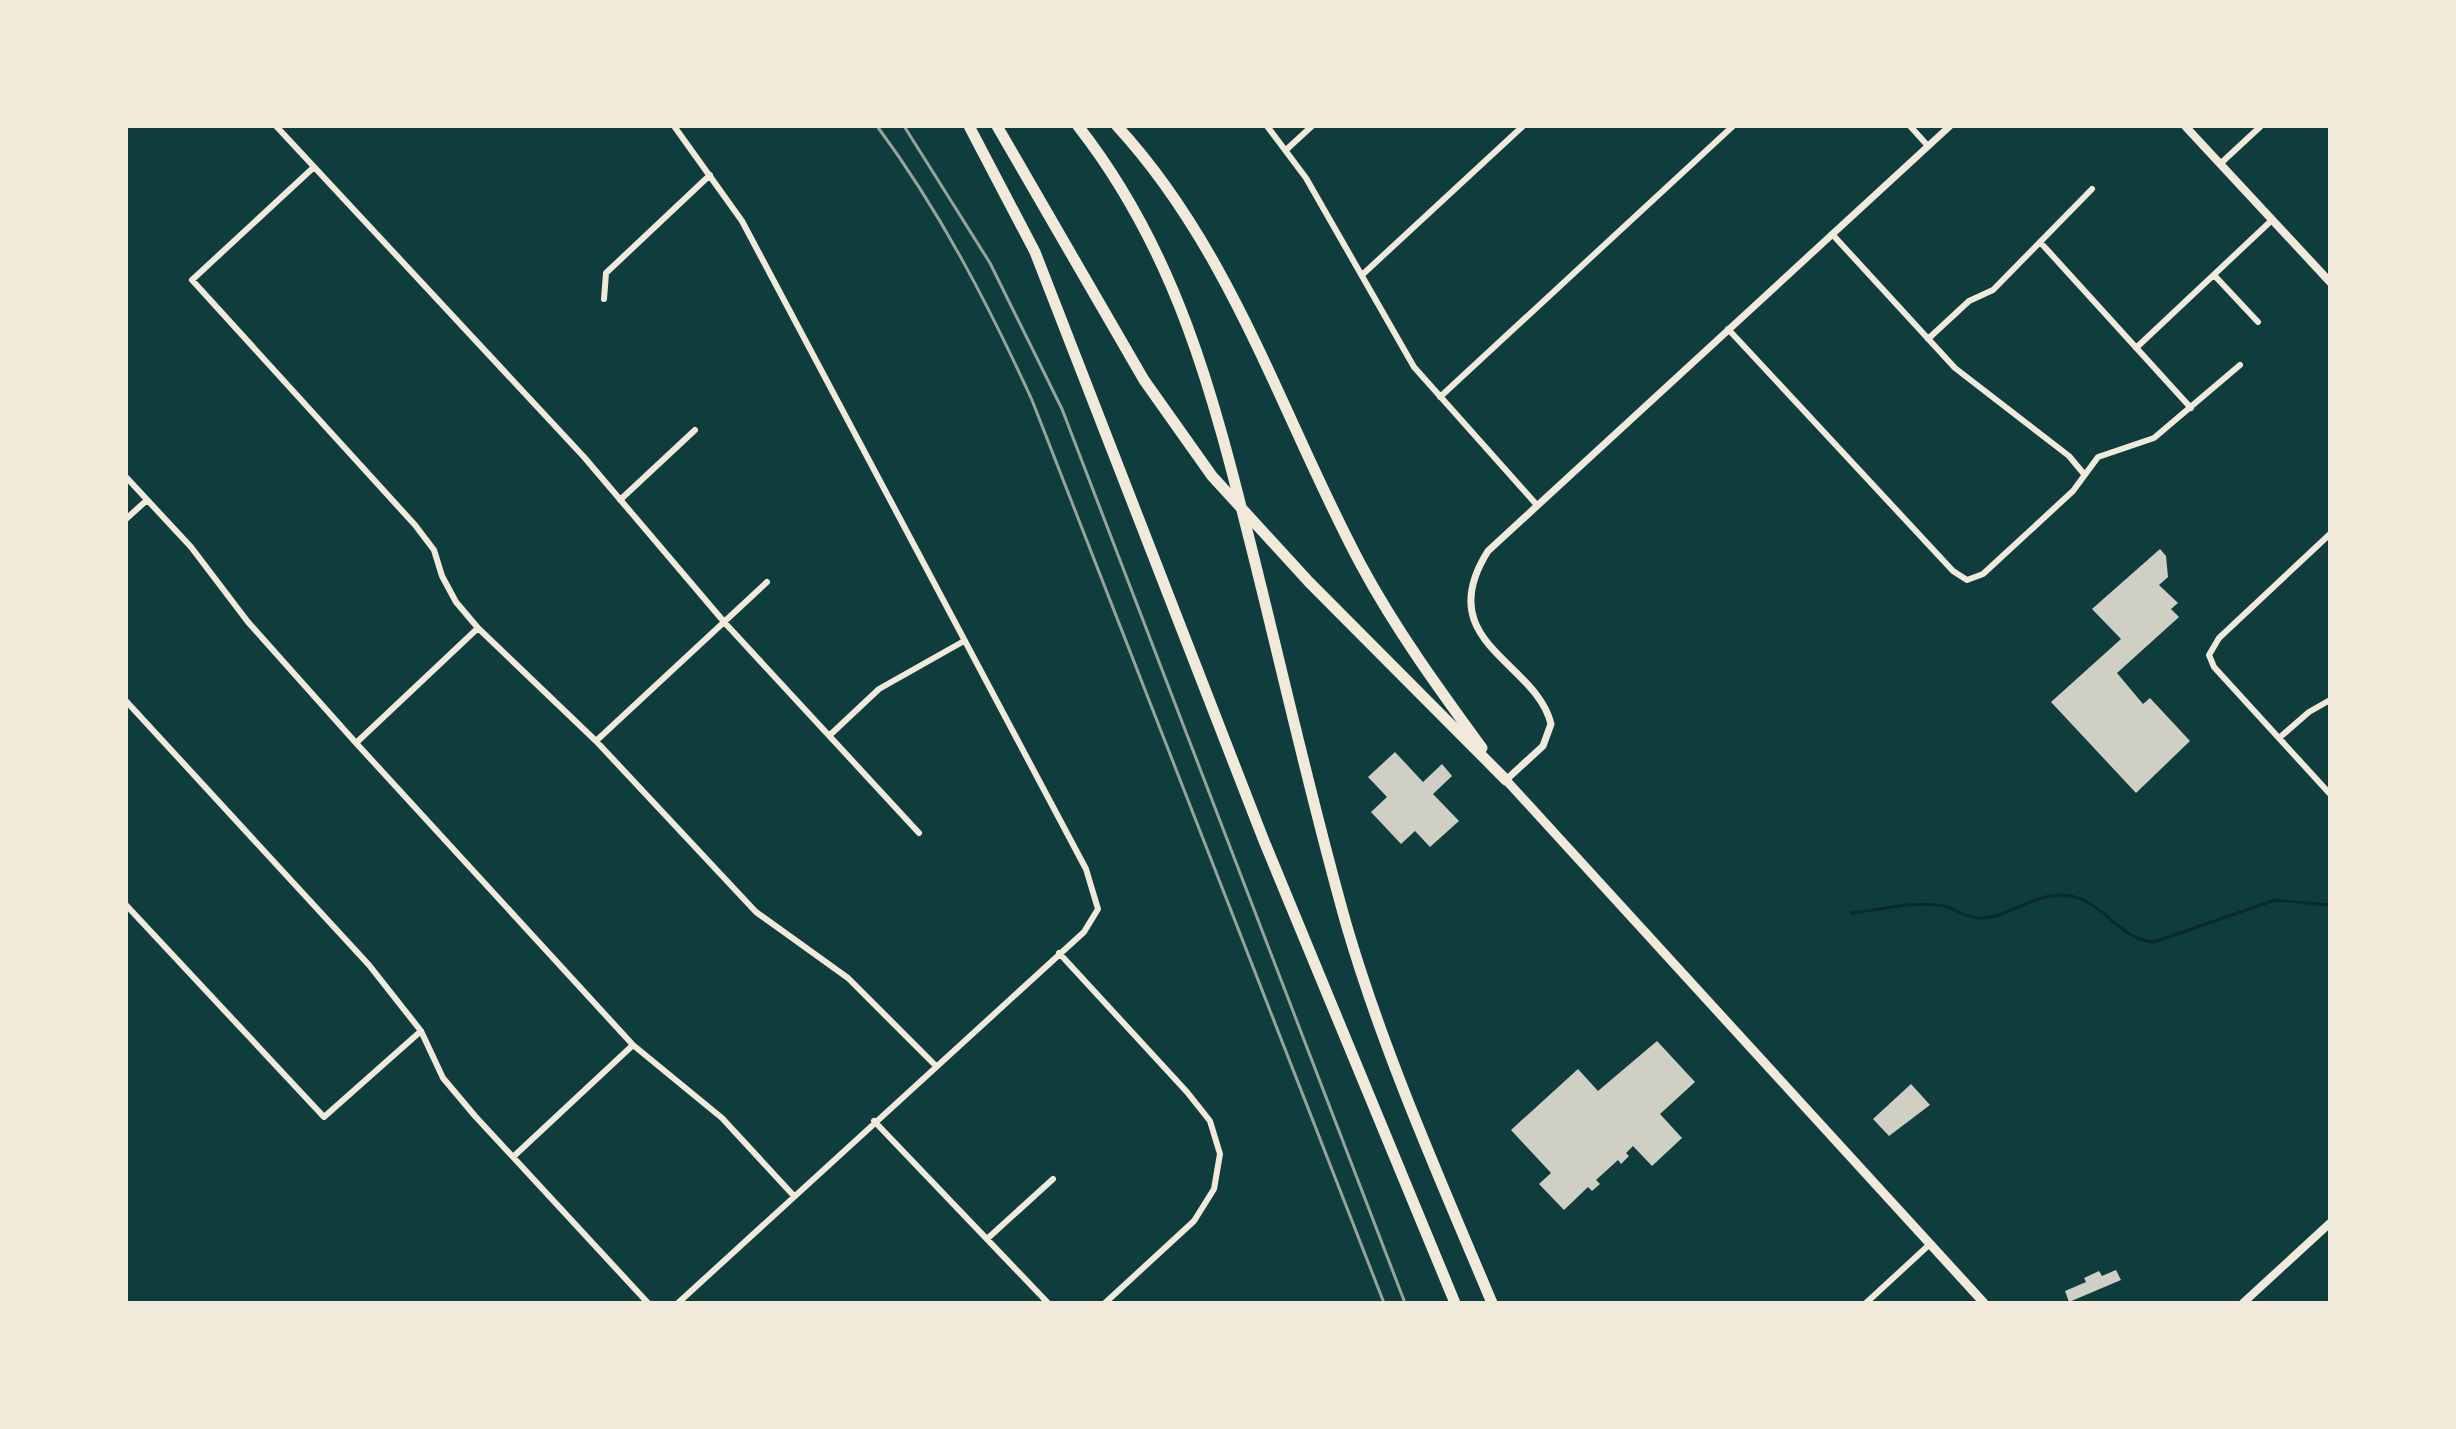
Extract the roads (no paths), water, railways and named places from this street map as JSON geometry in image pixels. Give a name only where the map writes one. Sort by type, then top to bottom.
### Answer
[{"type":"highway","points":[[969,126],[1035,252],[1264,841],[1455,1303]]},
{"type":"highway","points":[[997,126],[1144,380],[1212,476],[1309,582],[1506,780]]},
{"type":"highway","points":[[1078,126],[1145,229],[1176,297],[1212,391],[1319,822],[1381,1037],[1492,1303]]},
{"type":"highway","points":[[1117,126],[1201,236],[1251,331],[1362,566],[1426,671],[1506,780]]},
{"type":"main road","points":[[2185,126],[2330,282]]},
{"type":"main road","points":[[1506,780],[1984,1303]]},
{"type":"main road","points":[[2243,1303],[2330,1223]]},
{"type":"street","points":[[276,126],[584,457],[725,623],[919,833]]},
{"type":"street","points":[[674,126],[742,221],[796,319],[1086,869],[1098,909],[1084,932],[678,1303]]},
{"type":"street","points":[[1267,126],[1287,149],[1414,367],[1536,504]]},
{"type":"street","points":[[1287,149],[1312,126]]},
{"type":"street","points":[[1362,275],[1523,126]]},
{"type":"street","points":[[1440,397],[1733,126]]},
{"type":"street","points":[[1910,126],[1928,146]]},
{"type":"street","points":[[1506,780],[1543,746],[1551,724],[1544,705],[1481,633],[1472,605],[1473,587],[1488,551],[1950,126]]},
{"type":"street","points":[[2220,164],[2261,126]]},
{"type":"street","points":[[314,167],[192,280],[415,525],[434,550],[442,576],[456,602],[478,628],[596,741],[756,912],[848,978],[935,1065]]},
{"type":"street","points":[[604,299],[606,273],[710,175]]},
{"type":"street","points":[[1928,339],[1964,305],[1993,290],[2092,189]]},
{"type":"street","points":[[2136,348],[2272,220]]},
{"type":"street","points":[[1832,234],[1963,376],[2069,456],[2084,474]]},
{"type":"street","points":[[2040,242],[2191,408]]},
{"type":"street","points":[[2214,275],[2258,322]]},
{"type":"street","points":[[1728,329],[1953,571],[1967,580],[1983,574],[2073,491],[2098,457],[2148,441],[2240,365]]},
{"type":"street","points":[[620,500],[695,430]]},
{"type":"street","points":[[126,477],[356,743],[633,1045],[722,1118],[794,1196]]},
{"type":"street","points":[[126,519],[147,500]]},
{"type":"street","points":[[2330,534],[2219,638],[2209,655],[2214,667],[2330,794]]},
{"type":"street","points":[[596,741],[767,582]]},
{"type":"street","points":[[356,743],[478,628]]},
{"type":"street","points":[[830,735],[879,689],[964,641]]},
{"type":"street","points":[[2279,738],[2309,712],[2330,700]]},
{"type":"street","points":[[126,701],[369,965],[421,1031],[443,1078],[648,1303]]},
{"type":"street","points":[[126,905],[324,1117],[421,1031]]},
{"type":"street","points":[[1059,953],[1187,1092],[1210,1121],[1220,1154],[1214,1189],[1194,1221],[1105,1303]]},
{"type":"street","points":[[513,1157],[633,1045]]},
{"type":"street","points":[[874,1121],[1048,1303]]},
{"type":"street","points":[[987,1239],[1053,1179]]},
{"type":"street","points":[[1866,1303],[1930,1244]]},
{"type":"waterway","points":[[1851,913],[1933,904],[1970,917],[1991,917],[2049,896],[2062,895],[2086,901],[2132,935],[2154,942],[2275,900],[2330,905]]},
{"type":"railway","points":[[877,126],[922,191],[962,259],[1032,400],[1384,1303]]},
{"type":"railway","points":[[904,126],[990,263],[1062,409],[1405,1303]]}]
